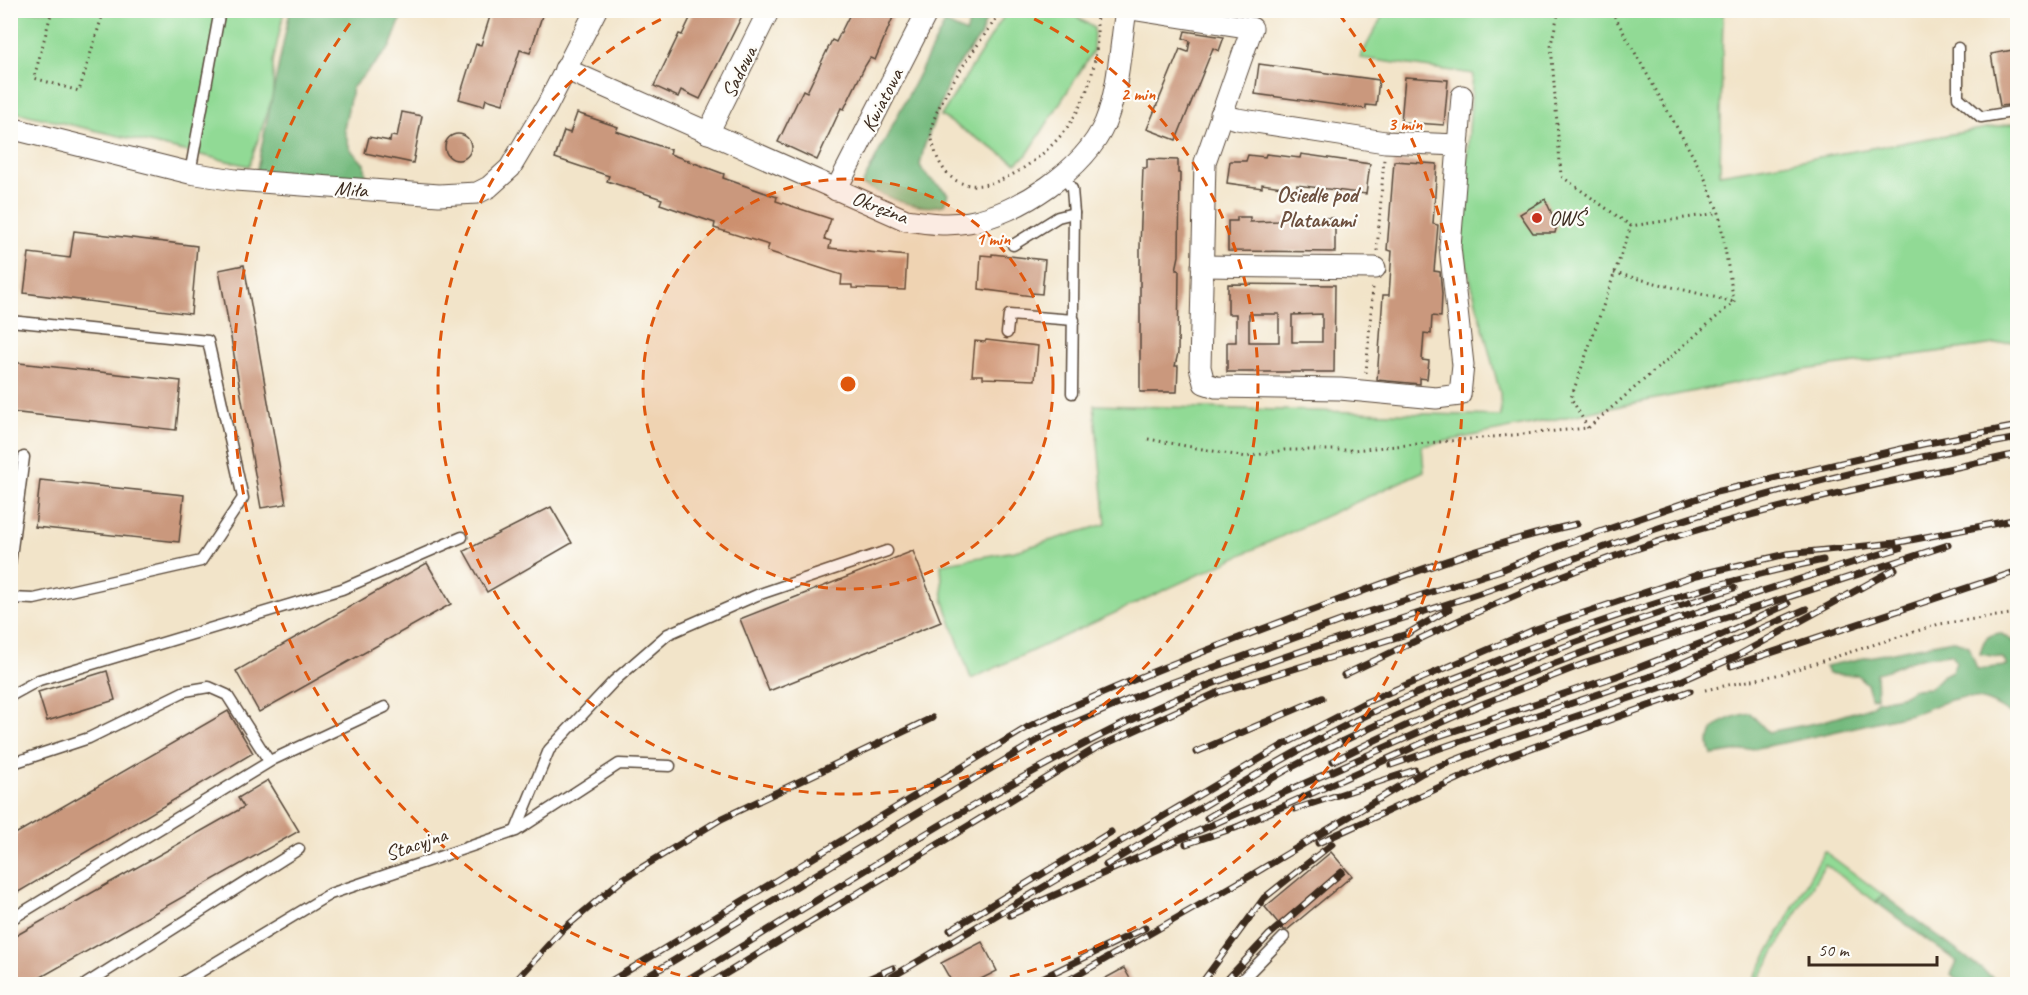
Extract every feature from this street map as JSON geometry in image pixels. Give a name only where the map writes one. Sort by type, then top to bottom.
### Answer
[{"type":"street","name":"Miła","points":[[10,128],[190,173],[235,180],[439,195],[477,193],[489,187],[510,168],[596,10]]},
{"type":"street","name":"Sadowa","points":[[708,133],[769,10]]},
{"type":"street","name":"Kwiatowa","points":[[836,190],[928,10]]},
{"type":"street","points":[[1137,10],[1252,28],[1205,162],[1203,179],[1200,367],[1204,383],[1216,387],[1340,389],[1436,398],[1460,395],[1463,365],[1450,247],[1462,96]]},
{"type":"street","name":"Okrężna","points":[[565,69],[906,220],[953,224],[981,220],[1003,212],[1063,176],[1092,147],[1111,107],[1120,15]]},
{"type":"street","points":[[1221,114],[1237,119],[1385,142],[1458,146]]},
{"type":"street","points":[[1202,266],[1375,268]]},
{"type":"lane","points":[[190,173],[219,15]]},
{"type":"lane","points":[[1958,48],[1958,96],[1981,117],[2018,111]]},
{"type":"lane","points":[[1063,176],[1072,189],[1074,213],[1072,393]]},
{"type":"lane","points":[[1013,245],[1059,217],[1074,213]]},
{"type":"lane","points":[[1007,333],[1009,315],[1074,320]]},
{"type":"lane","points":[[10,321],[208,341],[243,498],[201,561],[34,599],[10,598]]},
{"type":"lane","points":[[10,564],[24,457]]},
{"type":"lane","points":[[10,696],[39,680],[342,589],[462,537]]},
{"type":"lane","points":[[516,831],[549,750],[614,681],[668,634],[757,595],[887,551]]},
{"type":"lane","points":[[10,764],[89,738],[185,691],[209,687],[226,695],[269,761]]},
{"type":"lane","points":[[10,920],[269,761],[385,708]]},
{"type":"lane","name":"Stacyjna","points":[[180,984],[330,894],[516,831],[620,764],[670,766]]},
{"type":"lane","points":[[86,984],[299,849]]},
{"type":"lane","points":[[1238,984],[1284,937]]},
{"type":"path","points":[[52,10],[34,78],[79,91],[104,10]]},
{"type":"path","points":[[186,10],[219,15]]},
{"type":"path","points":[[1002,10],[946,96],[934,119],[930,136],[944,169],[956,179],[972,186],[1002,181],[1016,173],[1058,140],[1074,119],[1096,61],[1099,38],[1095,11],[1120,15]]},
{"type":"path","points":[[1559,10],[1551,44],[1561,176],[1631,226],[1719,213]]},
{"type":"path","points":[[1611,10],[1703,174],[1719,213],[1734,302]]},
{"type":"path","points":[[1588,428],[1571,398],[1631,226]]},
{"type":"path","points":[[1614,273],[1734,302]]},
{"type":"path","points":[[1148,440],[1246,457],[1284,450],[1353,450],[1588,428],[1734,302]]},
{"type":"path","points":[[1705,690],[1780,674],[1939,624],[2018,613]]},
{"type":"green space","points":[[11,11],[284,11],[273,62],[273,96],[249,166],[11,111]]},
{"type":"green space","points":[[290,11],[404,11],[390,47],[352,88],[344,129],[350,149],[365,165],[366,179],[255,178]]},
{"type":"green space","points":[[973,11],[989,11],[980,37],[953,71],[924,147],[920,165],[928,177],[948,194],[944,205],[922,207],[912,205],[862,185],[945,23],[966,33]]},
{"type":"green space","points":[[1007,11],[1068,11],[1094,28],[1093,51],[1027,155],[1016,163],[941,116]]},
{"type":"green space","points":[[1385,11],[1723,11],[1720,174],[2017,123],[2017,341],[1789,372],[1422,446],[1424,471],[971,679],[943,599],[941,564],[1015,551],[1106,524],[1094,405],[1501,416],[1500,393],[1461,244],[1473,74],[1360,58]]},
{"type":"green space","points":[[2000,633],[2017,644],[2017,719],[1991,703],[1965,698],[1941,703],[1919,712],[1837,731],[1712,755],[1709,745],[1713,730],[1733,717],[1750,713],[1768,732],[1821,722],[1870,707],[1877,701],[1905,695],[1913,689],[1930,688],[1942,676],[1952,671],[1956,662],[1952,654],[1932,656],[1876,673],[1877,697],[1871,698],[1867,684],[1857,675],[1828,674],[1825,666],[1952,640],[1969,646],[1977,669],[2007,666],[2003,658],[1980,654],[1986,639]]},
{"type":"green space","points":[[1824,851],[1883,895],[1876,902],[1825,864],[1756,984],[1751,984]]},
{"type":"green space","points":[[1883,895],[2001,984],[1962,984],[1951,974],[1957,962],[1876,902]]},
{"type":"building","points":[[492,10],[544,10],[530,53],[520,50],[503,104],[486,99],[484,106],[459,99],[476,44],[481,45]]},
{"type":"building","points":[[694,10],[745,10],[700,99],[681,90],[678,97],[654,86],[679,34],[682,35]]},
{"type":"building","points":[[852,10],[896,10],[875,60],[870,58],[865,66],[844,109],[841,108],[817,160],[778,142],[803,90],[807,92],[832,40],[836,42]]},
{"type":"building","points":[[1185,31],[1224,37],[1219,51],[1213,48],[1176,140],[1147,129],[1180,49],[1188,52],[1190,41],[1183,38]]},
{"type":"building","points":[[2018,49],[2018,104],[2000,106],[1991,54]]},
{"type":"building","points":[[1259,64],[1379,80],[1376,106],[1366,105],[1366,109],[1255,94]]},
{"type":"building","points":[[1405,77],[1448,80],[1444,125],[1401,122]]},
{"type":"building","points":[[402,112],[422,116],[413,163],[365,153],[369,137],[390,141],[391,136],[397,137]]},
{"type":"building","points":[[577,113],[618,127],[616,131],[671,150],[670,154],[724,174],[723,178],[777,197],[776,201],[831,219],[824,239],[831,241],[829,248],[907,256],[905,290],[852,288],[852,285],[841,285],[842,275],[767,251],[769,245],[714,228],[715,223],[660,204],[662,199],[607,181],[609,176],[555,158],[564,131],[570,133]]},
{"type":"building","points":[[458,134],[467,138],[471,147],[467,156],[458,160],[449,156],[445,147],[449,138]]},
{"type":"building","points":[[1266,154],[1300,158],[1301,154],[1370,164],[1366,194],[1297,185],[1296,189],[1262,184],[1262,188],[1227,183],[1230,161],[1246,161],[1248,155],[1265,157]]},
{"type":"building","points":[[1147,159],[1178,160],[1178,173],[1180,173],[1179,256],[1176,270],[1179,270],[1178,353],[1175,366],[1178,366],[1177,392],[1140,392],[1140,247],[1143,168],[1147,168]]},
{"type":"building","points":[[1394,161],[1437,164],[1433,224],[1438,225],[1434,271],[1440,272],[1441,317],[1432,316],[1431,334],[1424,333],[1422,360],[1429,361],[1427,379],[1420,378],[1420,384],[1377,380],[1383,295],[1389,295],[1392,251],[1387,250]]},
{"type":"building","name":"OWŚ","points":[[1545,199],[1557,225],[1555,233],[1533,233],[1520,214]]},
{"type":"building","points":[[1237,217],[1250,217],[1250,222],[1293,218],[1293,221],[1322,222],[1322,218],[1335,218],[1335,252],[1228,251],[1228,221],[1237,221]]},
{"type":"building","points":[[74,231],[197,246],[191,314],[24,293],[29,253],[70,258]]},
{"type":"building","points":[[992,254],[1045,260],[1042,294],[1032,293],[1032,296],[979,289],[981,255],[992,256]]},
{"type":"building","points":[[244,265],[286,504],[261,508],[219,270]]},
{"type":"building","points":[[1228,284],[1335,285],[1334,372],[1227,372],[1227,342],[1236,342],[1236,314],[1228,314]],"holes":[[[1249,314],[1279,314],[1279,342],[1249,342]],[[1322,314],[1322,342],[1292,342],[1292,315]]]},
{"type":"building","points":[[986,340],[1038,346],[1035,380],[983,378],[983,375],[972,375],[975,341],[985,342]]},
{"type":"building","points":[[10,362],[181,381],[176,430],[10,412]]},
{"type":"building","points":[[40,480],[184,495],[179,542],[35,527]]},
{"type":"building","points":[[551,507],[572,543],[487,592],[464,551]]},
{"type":"building","points":[[913,551],[941,622],[769,691],[740,619]]},
{"type":"building","points":[[427,563],[451,604],[259,712],[236,671]]},
{"type":"building","points":[[107,671],[115,700],[47,721],[38,692]]},
{"type":"building","points":[[228,711],[253,753],[10,897],[10,837]]},
{"type":"building","points":[[268,780],[299,831],[29,984],[10,984],[10,939],[244,807],[238,798]]},
{"type":"building","points":[[1331,852],[1352,876],[1287,930],[1284,930],[1265,907]]},
{"type":"building","points":[[982,942],[997,971],[971,984],[953,984],[941,963]]},
{"type":"building","points":[[1124,968],[1133,984],[1095,984]]},
{"type":"railway","points":[[635,984],[1048,734],[1149,691],[1346,619],[1501,570],[1562,545],[1716,492],[1923,444],[2018,426]]},
{"type":"railway","points":[[680,984],[1032,772],[1154,709],[1232,676],[1471,596],[1625,540],[1719,509],[1846,474],[2018,438]]},
{"type":"railway","points":[[1344,675],[1534,587],[1672,537],[1787,506],[2018,454]]},
{"type":"railway","points":[[880,984],[1285,744],[1362,704],[1536,629],[1697,575],[1787,554],[1895,543],[2018,519]]},
{"type":"railway","points":[[606,984],[1028,727],[1168,666],[1375,586],[1509,541],[1577,524]]},
{"type":"railway","points":[[1010,915],[1480,705],[1586,663],[1948,545]]},
{"type":"railway","points":[[1333,761],[1470,697],[1612,642],[1755,593],[1900,548]]},
{"type":"railway","points":[[1106,865],[1271,766],[1339,729],[1396,702],[1552,639],[1641,608],[1731,581],[1823,560]]},
{"type":"railway","points":[[1062,984],[1250,876],[1422,773],[1501,742],[1683,680],[1737,656],[1895,569]]},
{"type":"railway","points":[[1731,666],[2018,571]]},
{"type":"railway","points":[[1207,818],[1294,766],[1455,690],[1565,646],[1734,588]]},
{"type":"railway","points":[[1235,828],[1436,737],[1617,676],[1712,639],[1788,604]]},
{"type":"railway","points":[[709,984],[1096,748],[1219,692],[1407,634],[1449,609]]},
{"type":"railway","points":[[1391,765],[1657,674],[1806,609]]},
{"type":"railway","points":[[1318,843],[1503,758],[1690,691]]},
{"type":"railway","points":[[1196,752],[1322,698]]},
{"type":"railway","points":[[513,984],[561,931],[623,879],[721,819],[932,718]]},
{"type":"railway","points":[[1295,809],[1415,770]]},
{"type":"railway","points":[[1186,844],[1243,825]]},
{"type":"railway","points":[[950,930],[1111,832]]},
{"type":"railway","points":[[1201,984],[1264,898],[1332,844]]},
{"type":"railway","points":[[1223,984],[1269,935],[1342,872]]},
{"type":"railway","points":[[1030,984],[1145,928]]},
{"type":"railway","points":[[857,984],[893,968]]},
{"type":"place","name":"OWŚ","points":[[1537,218]]},
{"type":"district","name":"Osiedle pod Platanami","points":[[1317,206]]}]
